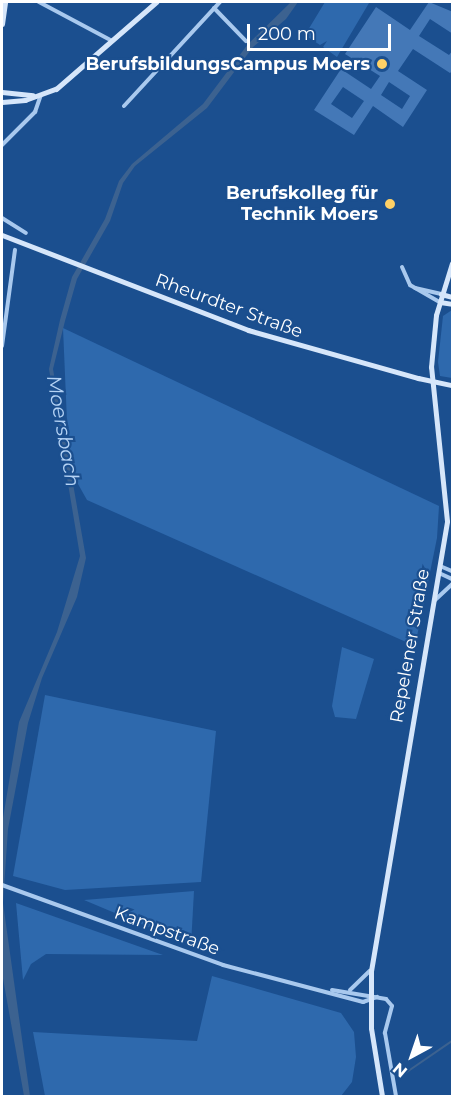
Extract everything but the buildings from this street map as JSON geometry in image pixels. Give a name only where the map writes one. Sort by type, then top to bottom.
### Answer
[{"type":"main road","points":[[2,24],[6,2]]},
{"type":"main road","points":[[2,102],[40,95],[56,89],[156,2]]},
{"type":"main road","points":[[2,92],[40,95]]},
{"type":"main road","name":"Rheurdter Straße","points":[[2,235],[94,272],[293,345],[451,385]]},
{"type":"main road","name":"Repelener Straße","points":[[382,1096],[369,998],[371,971],[439,573],[448,498],[431,367],[441,294],[453,263]]},
{"type":"main road","points":[[441,294],[453,297]]},
{"type":"main road","points":[[440,302],[453,304]]},
{"type":"street","points":[[39,2],[112,41]]},
{"type":"street","points":[[124,106],[220,2]]},
{"type":"street","points":[[214,8],[246,41]]},
{"type":"street","points":[[2,145],[35,112],[40,95]]},
{"type":"street","points":[[2,218],[26,234]]},
{"type":"street","points":[[2,346],[15,250]]},
{"type":"street","points":[[402,267],[414,288],[440,302]]},
{"type":"street","points":[[414,288],[441,294]]},
{"type":"street","points":[[440,566],[453,571]]},
{"type":"street","points":[[439,573],[453,579]]},
{"type":"street","points":[[434,602],[453,584]]},
{"type":"street","name":"Kampstraße","points":[[2,885],[223,965],[369,998]]},
{"type":"street","name":"Kampstraße","points":[[328,990],[356,988],[371,971]]},
{"type":"street","name":"Kampstraße","points":[[341,990],[369,998]]},
{"type":"street","points":[[369,998],[377,998],[392,1006],[386,1033],[396,1096]]},
{"type":"shaded area","points":[[325,2],[369,3],[337,57],[323,47],[327,41],[320,45],[305,35]]},
{"type":"shaded area","points":[[452,310],[452,378],[440,376],[438,362],[443,316]]},
{"type":"shaded area","points":[[63,328],[439,506],[437,538],[415,646],[87,500],[69,468]]},
{"type":"shaded area","points":[[342,647],[374,659],[356,719],[335,717],[332,706]]},
{"type":"shaded area","points":[[45,695],[216,731],[201,882],[65,890],[13,876]]},
{"type":"shaded area","points":[[194,891],[191,945],[84,900]]},
{"type":"shaded area","points":[[16,903],[163,955],[46,954],[31,964],[23,980]]},
{"type":"shaded area","points":[[212,976],[341,1013],[354,1032],[356,1057],[352,1082],[341,1096],[45,1096],[33,1032],[197,1041]]},
{"type":"water","name":"Moersbach","points":[[291,2],[298,2],[286,19],[253,47],[207,108],[135,166],[123,183],[110,221],[77,279],[53,369],[86,558],[77,597],[42,678],[28,723],[8,829],[3,903],[30,1096],[24,1096],[2,973],[2,824],[19,722],[57,632],[80,556],[49,369],[60,320],[72,277],[105,219],[119,181],[132,164],[203,104],[248,44]]},
{"type":"waterway","points":[[404,1074],[452,1041]]},
{"type":"place","name":"BerufsbildungsCampus Moers","points":[[382,64]]},
{"type":"place","name":"Berufskolleg für Technik Moers","points":[[390,204]]}]
